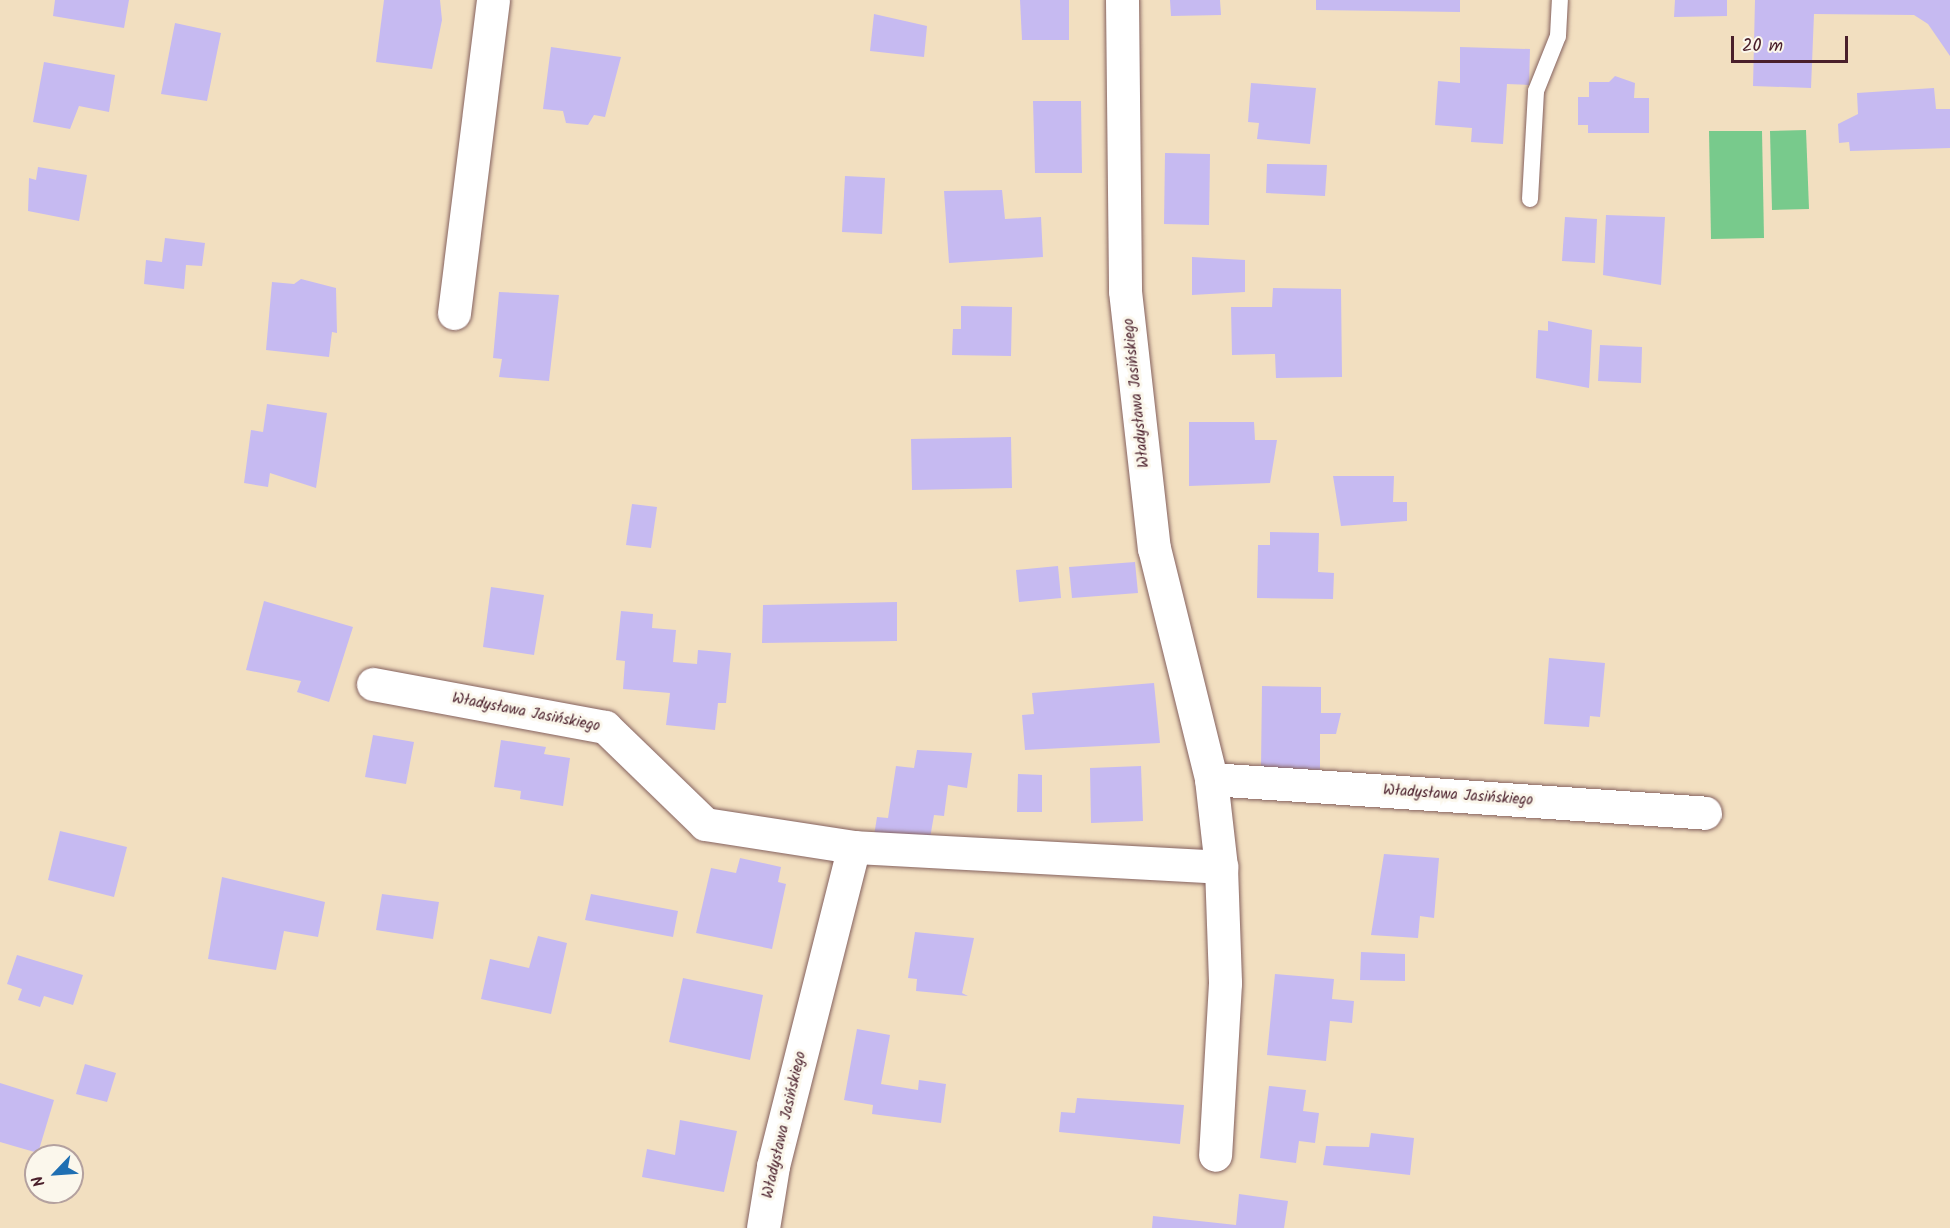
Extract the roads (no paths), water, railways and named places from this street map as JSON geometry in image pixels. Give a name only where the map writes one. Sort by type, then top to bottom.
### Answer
[{"type":"street","points":[[454,314],[493,0]]},
{"type":"street","name":"Władysława Jasińskiego","points":[[1122,0],[1125,291],[1151,525],[1211,779],[1221,867],[1226,983],[1215,1155]]},
{"type":"street","name":"Władysława Jasińskiego","points":[[373,684],[605,727],[705,824],[854,847],[1221,867]]},
{"type":"street","name":"Władysława Jasińskiego","points":[[1211,779],[1705,813]]},
{"type":"street","name":"Władysława Jasińskiego","points":[[763,1228],[773,1166],[854,847]]},
{"type":"lane","points":[[1530,199],[1536,91],[1558,36],[1560,0]]}]
